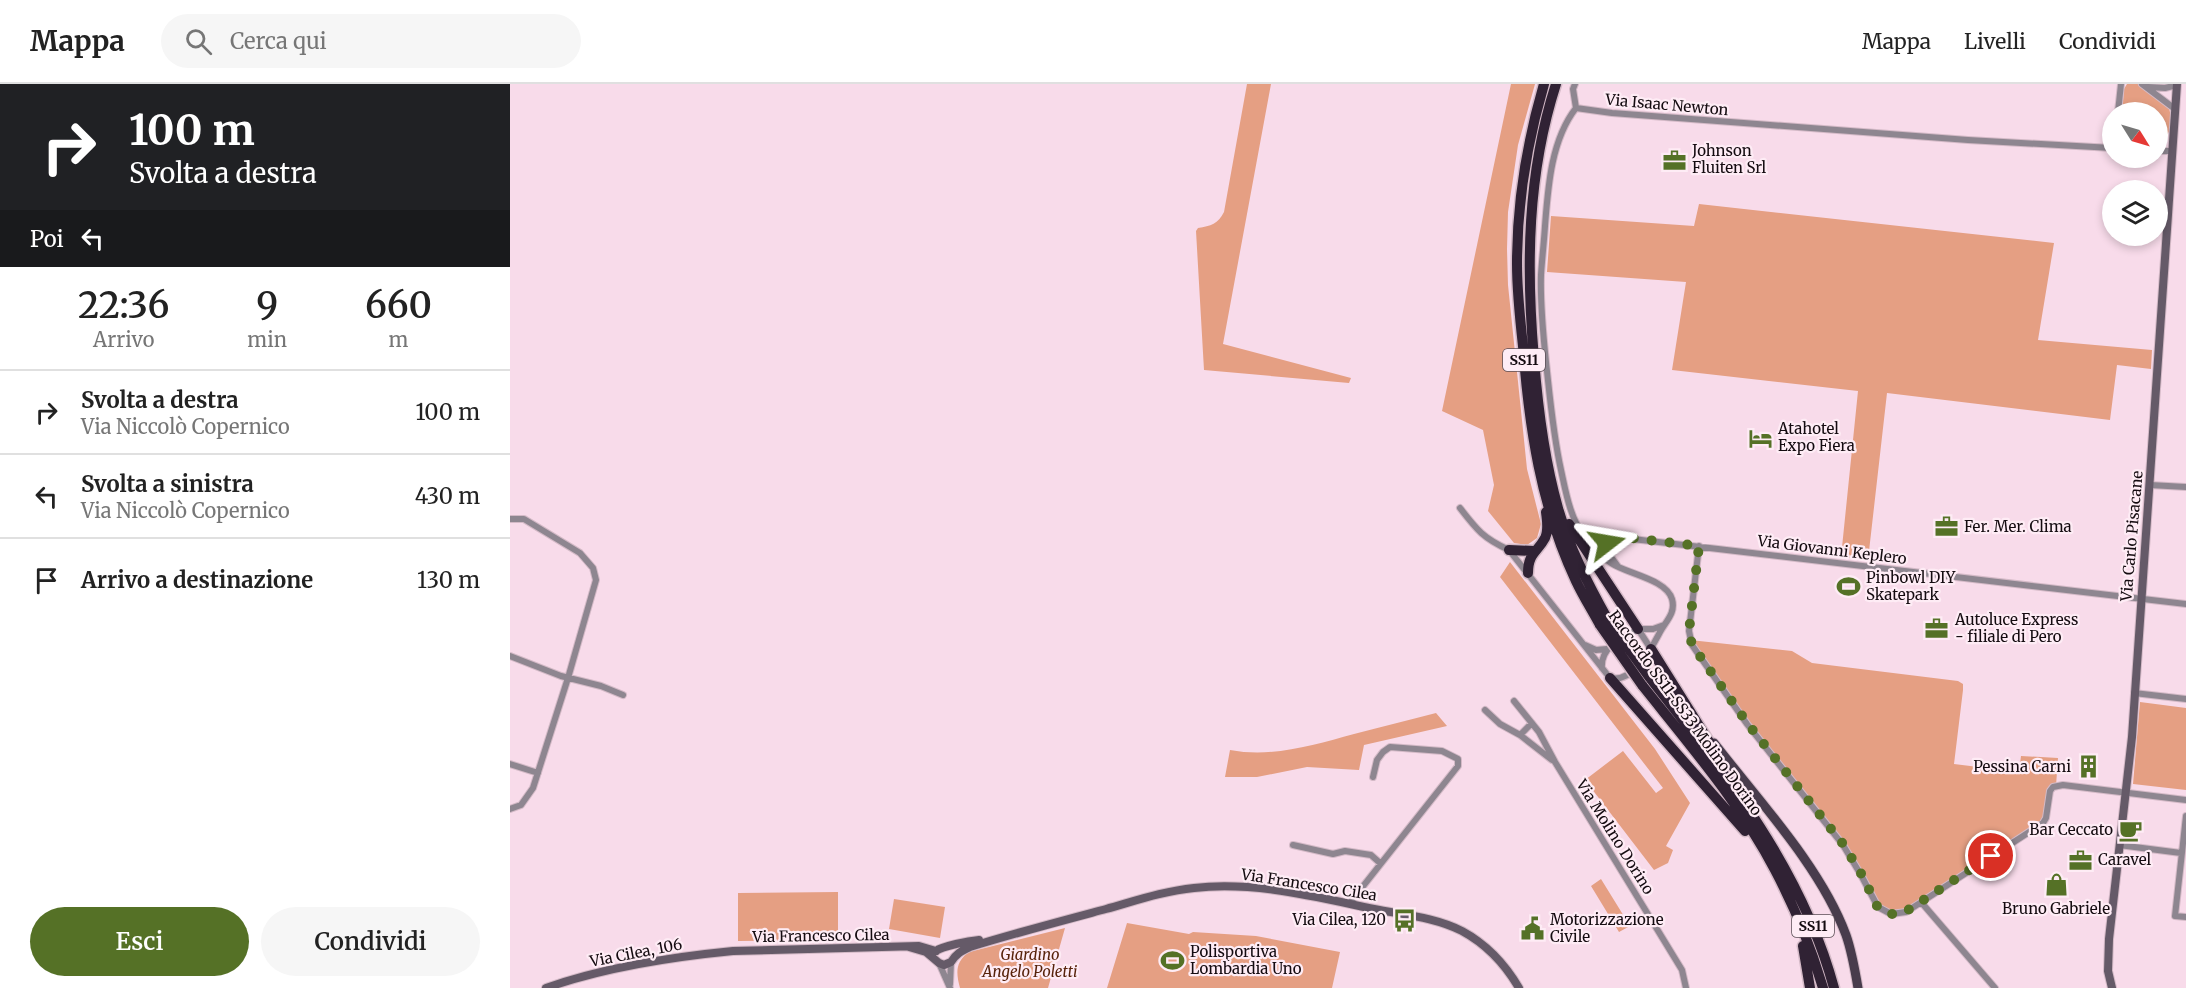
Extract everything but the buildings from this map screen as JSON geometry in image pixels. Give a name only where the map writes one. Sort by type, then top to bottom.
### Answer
[{"type":"highway","name":"Raccordo SS11-SS33 Molino Dorino","points":[[1544,84],[1529,143],[1523,181],[1517,264],[1527,403],[1545,497],[1576,581],[1737,808],[1789,897]]},
{"type":"highway","name":"Raccordo SS11-SS33 Molino Dorino","points":[[1556,84],[1536,166],[1529,243],[1529,295],[1535,374],[1549,471],[1570,543],[1604,622]]},
{"type":"highway","points":[[1549,471],[1574,532],[1633,618],[1638,629]]},
{"type":"highway","points":[[1528,573],[1529,560],[1548,529],[1545,497]]},
{"type":"highway","points":[[1509,550],[1534,551]]},
{"type":"highway","points":[[1651,649],[1759,816],[1774,848]]},
{"type":"highway","points":[[1610,678],[1743,828],[1780,880]]},
{"type":"highway","name":"Raccordo SS11-SS33 Molino Dorino","points":[[1646,682],[1716,762],[1785,866]]},
{"type":"highway","points":[[1785,866],[1804,891],[1842,988]]},
{"type":"highway","name":"SS11","points":[[1785,866],[1815,930],[1834,988]]},
{"type":"highway","points":[[1789,897],[1792,915],[1803,947],[1810,988]]},
{"type":"highway","name":"SS11","points":[[1789,897],[1807,940],[1823,988]]},
{"type":"main road","points":[[1695,719],[1824,888],[1850,946],[1858,988]]},
{"type":"street","points":[[1460,508],[1488,541],[1509,550],[1610,678],[1625,676],[1643,661],[1670,617],[1672,601],[1667,591],[1660,585],[1618,567],[1603,557],[1585,537],[1569,504],[1556,448],[1543,332],[1541,277],[1547,190],[1561,133],[1576,108],[1573,89],[1575,84]]},
{"type":"street","points":[[2119,102],[2121,84]]},
{"type":"street","points":[[2144,85],[2165,88],[2177,84]]},
{"type":"street","name":"Via Carlo Pisacane","points":[[2112,988],[2108,956],[2124,793],[2132,737],[2177,84]]},
{"type":"street","points":[[2144,85],[2175,109]]},
{"type":"street","name":"Via Isaac Newton","points":[[1576,108],[1622,114],[1968,140],[2102,147]]},
{"type":"street","points":[[2150,485],[2186,487]]},
{"type":"street","points":[[510,519],[524,519],[580,553],[592,568],[596,580],[538,773],[530,794],[521,805],[510,809]]},
{"type":"street","name":"Via Giovanni Keplero","points":[[1578,526],[1587,532],[1604,535],[2186,604]]},
{"type":"street","points":[[1603,557],[1601,545],[1604,535]]},
{"type":"street","points":[[1604,535],[1611,557],[1618,567]]},
{"type":"street","points":[[1611,557],[1617,544],[1628,538]]},
{"type":"street","points":[[1699,546],[1689,631],[1695,650],[1742,717],[1843,844],[1878,908],[1887,913],[1898,914],[1921,902],[2043,823],[2050,791],[2053,787],[2063,785],[2186,800]]},
{"type":"street","points":[[1602,668],[1602,657],[1608,649],[1638,629],[1664,625]]},
{"type":"street","points":[[1638,629],[1651,649]]},
{"type":"street","points":[[1584,645],[1596,650],[1608,649]]},
{"type":"street","points":[[510,656],[568,678],[601,686],[623,695]]},
{"type":"street","points":[[2134,693],[2186,699]]},
{"type":"street","points":[[1514,701],[1539,732],[1555,762]]},
{"type":"street","points":[[1485,710],[1500,724],[1520,735],[1555,762]]},
{"type":"street","points":[[1520,735],[1532,723]]},
{"type":"street","points":[[1349,904],[1458,766],[1458,759],[1442,752],[1390,747],[1377,760],[1373,777]]},
{"type":"street","name":"Via Molino Dorino","points":[[1555,762],[1682,970],[1686,988]]},
{"type":"street","points":[[510,764],[538,773]]},
{"type":"street","points":[[2186,816],[2175,916],[2186,917]]},
{"type":"street","points":[[1293,845],[1333,854],[1345,851],[1371,855],[1380,863]]},
{"type":"street","points":[[2119,845],[2181,853]]},
{"type":"street","name":"Via Francesco Cilea","points":[[733,951],[927,947],[944,965],[963,950],[1001,937],[1150,897],[1195,888],[1249,887],[1436,920],[1472,937],[1493,953],[1511,974],[1519,988]]},
{"type":"street","points":[[1921,902],[1995,988]]},
{"type":"street","name":"Via Francesco Cilea","points":[[937,957],[941,947],[1001,937]]},
{"type":"street","points":[[948,947],[951,950],[952,959],[950,988]]},
{"type":"street","name":"Via Cilea, 106","points":[[546,988],[563,982],[657,961],[733,951]]},
{"type":"street","points":[[937,957],[950,988]]},
{"type":"green space","points":[[1247,84],[1271,84],[1223,344],[1351,378],[1349,383],[1204,370],[1196,231],[1198,228],[1217,222],[1224,212]]},
{"type":"green space","points":[[1511,84],[1535,84],[1518,145],[1508,212],[1507,249],[1508,285],[1527,469],[1541,524],[1537,538],[1527,545],[1514,543],[1488,511],[1494,485],[1483,430],[1442,411]]},
{"type":"green space","points":[[2127,84],[2138,84],[2161,102],[2123,102],[2124,89]]},
{"type":"green space","points":[[2168,107],[2171,119],[2168,134]]},
{"type":"green space","points":[[1699,204],[2054,243],[2038,340],[2152,350],[2151,369],[2117,365],[2110,420],[1887,393],[1868,560],[1841,557],[1858,391],[1672,370],[1686,282],[1547,272],[1551,216],[1694,226]]},
{"type":"green space","points":[[1510,562],[1655,749],[1690,803],[1666,846],[1673,850],[1668,863],[1654,870],[1585,780],[1623,751],[1656,793],[1663,788],[1500,577]]},
{"type":"green space","points":[[1690,640],[1792,651],[1812,663],[1958,681],[1963,684],[1963,690],[1954,764],[2019,772],[2021,756],[2058,758],[2056,786],[2051,789],[2046,818],[1906,912],[1884,912],[1854,862],[1747,724]]},
{"type":"green space","points":[[2140,702],[2186,708],[2186,790],[2133,784]]},
{"type":"green space","points":[[1436,713],[1447,726],[1364,745],[1359,770],[1307,767],[1257,777],[1225,777],[1230,750],[1261,752],[1293,749]]},
{"type":"green space","points":[[1601,879],[1630,926],[1619,932],[1591,886]]},
{"type":"green space","points":[[838,892],[838,940],[738,941],[738,893]]},
{"type":"green space","points":[[894,899],[945,907],[940,938],[889,929]]},
{"type":"green space","points":[[1127,923],[1189,934],[1193,932],[1256,936],[1340,952],[1332,988],[1107,988]]},
{"type":"green space","name":"Giardino Angelo Poletti","points":[[1065,928],[1048,988],[960,988],[959,964],[969,952]]},
{"type":"place","name":"Johnson Fluiten Srl","points":[[1674,160]]},
{"type":"place","name":"Atahotel Expo Fiera","points":[[1760,438]]},
{"type":"place","name":"Fer. Mer. Clima","points":[[1946,527]]},
{"type":"place","name":"Pinbowl DIY Skatepark","points":[[1848,587]]},
{"type":"place","name":"Autoluce Express - filiale di Pero","points":[[1937,629]]},
{"type":"place","name":"Pessina Carni","points":[[2089,767]]},
{"type":"place","name":"Bar Ceccato","points":[[2131,830]]},
{"type":"place","name":"Caravel","points":[[2080,860]]},
{"type":"place","name":"Bruno Gabriele","points":[[2056,885]]},
{"type":"place","name":"Via Cilea, 120","points":[[1404,920]]},
{"type":"place","name":"Motorizzazione Civile","points":[[1532,929]]},
{"type":"place","name":"Polisportiva Lombardia Uno","points":[[1172,961]]},
{"type":"route","points":[[1607,543],[1606,535],[1699,546],[1689,631],[1692,645],[1736,709],[1843,844],[1878,908],[1894,915],[1902,914],[1991,856]]}]
